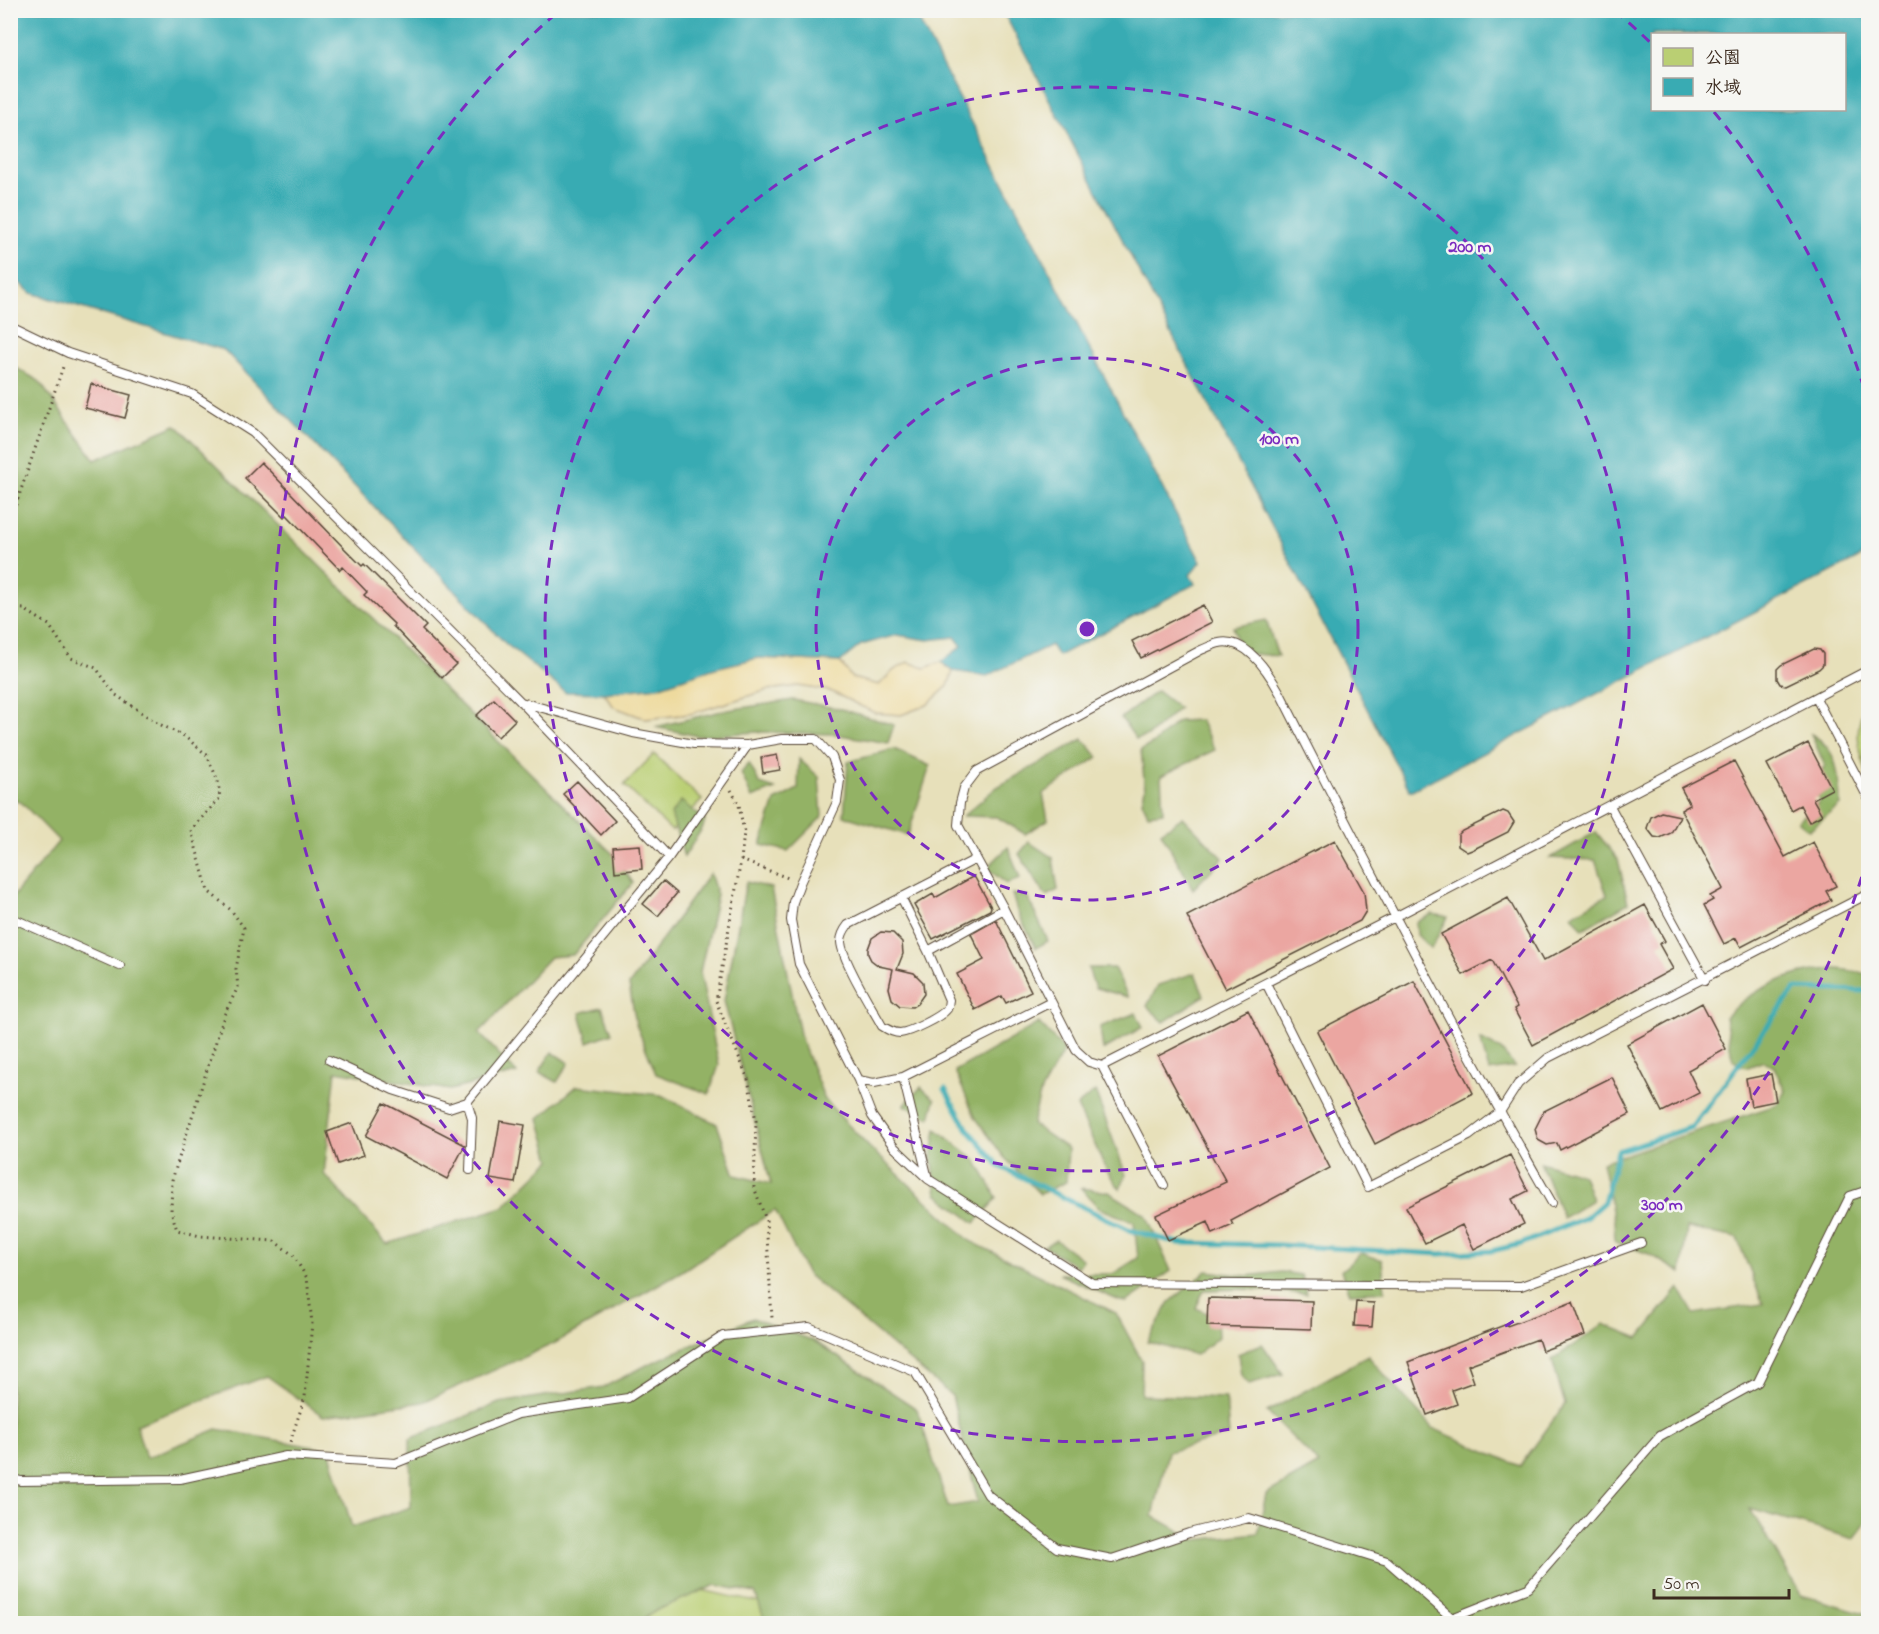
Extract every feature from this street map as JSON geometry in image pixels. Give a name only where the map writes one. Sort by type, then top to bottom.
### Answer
[{"type":"lane","points":[[10,325],[68,353],[192,394],[253,433],[521,702],[669,857]]},
{"type":"lane","points":[[1552,1203],[1395,917],[1265,667],[1242,647],[1221,642],[1201,650],[977,771],[964,788],[958,825],[1076,1050],[1089,1062],[1102,1066],[1395,917],[1610,806],[1869,670]]},
{"type":"lane","points":[[1816,698],[1869,798]]},
{"type":"lane","points":[[521,702],[633,733],[694,744],[748,745],[782,739],[816,739],[832,757],[840,780],[837,801],[800,883],[790,920],[800,964],[858,1080],[872,1116],[894,1147],[928,1179],[1092,1283],[1521,1286],[1641,1243]]},
{"type":"lane","points":[[329,1060],[393,1090],[449,1108],[466,1102],[669,857],[748,745]]},
{"type":"lane","points":[[1610,806],[1705,980]]},
{"type":"lane","points":[[901,897],[946,990],[948,1007],[942,1014],[911,1030],[899,1033],[889,1031],[882,1026],[844,954],[842,933],[848,925],[901,897],[976,859]]},
{"type":"lane","points":[[1266,983],[1368,1187],[1469,1136],[1500,1112],[1518,1084],[1548,1058],[1705,980],[1869,894]]},
{"type":"lane","points":[[928,951],[1004,909]]},
{"type":"lane","points":[[10,917],[120,966]]},
{"type":"lane","points":[[858,1080],[874,1083],[903,1077],[1051,1002]]},
{"type":"lane","points":[[1102,1066],[1164,1185]]},
{"type":"lane","points":[[903,1077],[928,1179]]},
{"type":"lane","points":[[466,1102],[472,1118],[470,1170]]},
{"type":"lane","points":[[10,1478],[21,1482],[180,1479],[286,1456],[396,1463],[518,1414],[628,1398],[723,1336],[809,1327],[915,1372],[988,1495],[1057,1548],[1112,1559],[1189,1533],[1249,1518],[1387,1561],[1452,1618],[1528,1588],[1660,1436],[1758,1382],[1850,1196],[1869,1190]]},
{"type":"path","points":[[10,522],[68,353]]},
{"type":"path","points":[[10,608],[24,609],[49,625],[71,658],[96,668],[116,695],[157,723],[184,736],[207,755],[218,781],[220,798],[190,830],[208,891],[231,910],[244,928],[236,969],[238,987],[225,1013],[172,1180],[171,1211],[177,1230],[200,1236],[274,1241],[293,1255],[307,1278],[312,1323],[305,1397],[286,1456]]},
{"type":"path","points":[[725,778],[739,805],[744,832],[716,1001],[748,1079],[756,1121],[754,1187],[766,1220],[773,1331]]},
{"type":"path","points":[[741,860],[800,883]]},
{"type":"green space","points":[[11,365],[39,381],[95,460],[176,425],[614,855],[633,883],[573,955],[550,957],[479,1033],[517,1073],[450,1090],[336,1071],[324,1174],[387,1244],[503,1207],[551,1160],[539,1118],[577,1086],[661,1095],[717,1124],[735,1175],[771,1184],[724,1001],[746,882],[771,888],[801,1039],[825,1100],[869,1147],[970,1241],[1116,1313],[1142,1361],[1141,1395],[1226,1398],[1229,1435],[1168,1452],[1153,1516],[1195,1540],[1258,1533],[1266,1494],[1319,1464],[1267,1412],[1368,1356],[1432,1428],[1520,1466],[1565,1404],[1552,1360],[1604,1324],[1639,1338],[1679,1288],[1694,1314],[1763,1304],[1737,1238],[1687,1228],[1681,1273],[1649,1254],[1615,1242],[1614,1220],[1602,1162],[1777,1105],[1785,1091],[1774,1067],[1764,1061],[1748,1067],[1738,1065],[1732,1057],[1725,1017],[1735,1007],[1760,990],[1802,973],[1831,969],[1868,974],[1868,1520],[1854,1539],[1750,1509],[1801,1595],[1868,1614],[1868,1623],[766,1624],[755,1593],[716,1585],[659,1609],[636,1623],[11,1623],[11,899],[59,841],[22,803],[11,798]],"holes":[[[775,1210],[807,1274],[952,1396],[978,1502],[948,1507],[917,1409],[814,1341],[753,1318],[647,1365],[604,1387],[499,1403],[410,1439],[411,1507],[352,1527],[329,1450],[217,1429],[146,1458],[136,1425],[267,1376],[323,1416],[423,1402],[555,1343],[682,1271]]]},
{"type":"green space","points":[[1266,620],[1278,656],[1241,653],[1233,627]]},
{"type":"green space","points":[[1157,691],[1179,708],[1148,736],[1136,739],[1121,718]]},
{"type":"green space","points":[[1868,698],[1868,776],[1858,737],[1860,718]]},
{"type":"green space","points":[[793,700],[841,709],[894,725],[888,743],[834,734],[758,732],[698,736],[655,727],[722,711]]},
{"type":"green space","points":[[1200,720],[1215,750],[1161,776],[1163,812],[1148,814],[1142,801],[1145,789],[1141,750],[1154,743],[1178,721]]},
{"type":"green space","points":[[1811,734],[1827,747],[1836,765],[1840,805],[1809,830],[1798,821],[1820,801],[1809,784],[1825,766]]},
{"type":"green space","points":[[1083,739],[1098,757],[1043,794],[1048,820],[1025,834],[997,817],[963,816],[997,787]]},
{"type":"green space","points":[[894,749],[930,766],[908,835],[844,816],[848,762]]},
{"type":"green space","points":[[654,754],[702,800],[672,831],[624,785]]},
{"type":"green space","points":[[799,759],[819,777],[822,817],[788,851],[761,845],[775,801],[798,789]]},
{"type":"green space","points":[[749,763],[760,784],[775,789],[752,798],[741,773]]},
{"type":"green space","points":[[681,801],[705,820],[684,857],[671,814]]},
{"type":"green space","points":[[1183,817],[1223,858],[1193,889],[1161,832]]},
{"type":"green space","points":[[1596,832],[1618,859],[1628,903],[1583,929],[1572,915],[1607,895],[1595,860],[1550,858]]},
{"type":"green space","points":[[1029,842],[1053,858],[1058,890],[1046,896],[1019,854]]},
{"type":"green space","points":[[1008,847],[1020,878],[1007,884],[987,868]]},
{"type":"green space","points":[[710,873],[717,895],[700,972],[719,1065],[709,1094],[656,1074],[636,1024],[629,985]]},
{"type":"green space","points":[[1012,894],[1027,896],[1048,941],[1036,948],[1017,911]]},
{"type":"green space","points":[[1432,914],[1448,917],[1431,949],[1417,935],[1416,922]]},
{"type":"green space","points":[[1088,968],[1114,968],[1128,997],[1095,988]]},
{"type":"green space","points":[[1195,973],[1204,996],[1164,1022],[1147,1006],[1158,985]]},
{"type":"green space","points":[[602,1007],[612,1033],[588,1042],[580,1013]]},
{"type":"green space","points":[[1136,1013],[1143,1027],[1103,1050],[1100,1027]]},
{"type":"green space","points":[[1039,1023],[1064,1050],[1041,1091],[1032,1124],[1068,1149],[1066,1182],[1040,1194],[1003,1156],[975,1117],[955,1071]]},
{"type":"green space","points":[[1480,1039],[1501,1050],[1515,1067],[1489,1071]]},
{"type":"green space","points":[[552,1052],[569,1063],[557,1082],[539,1072]]},
{"type":"green space","points":[[921,1087],[935,1100],[930,1118],[904,1105]]},
{"type":"green space","points":[[1095,1091],[1126,1175],[1120,1189],[1107,1171],[1077,1106]]},
{"type":"green space","points":[[936,1129],[976,1160],[997,1198],[975,1223],[937,1194],[932,1157]]},
{"type":"green space","points":[[1540,1162],[1583,1175],[1592,1200],[1563,1218]]},
{"type":"green space","points":[[1081,1188],[1109,1192],[1146,1215],[1171,1271],[1127,1302],[1059,1274],[1113,1274],[1138,1258],[1134,1222],[1099,1208]]},
{"type":"green space","points":[[1056,1240],[1083,1260],[1078,1267],[1044,1246]]},
{"type":"green space","points":[[1361,1253],[1382,1260],[1385,1291],[1350,1293],[1341,1271]]},
{"type":"green space","points":[[1207,1271],[1247,1276],[1282,1272],[1301,1275],[1307,1294],[1247,1289],[1204,1290],[1196,1308],[1217,1318],[1218,1337],[1196,1355],[1147,1342],[1170,1302]]},
{"type":"green space","points":[[1262,1344],[1283,1374],[1249,1384],[1241,1375],[1238,1354]]},
{"type":"green space","points":[[635,1575],[836,1620],[835,1624],[624,1624]]},
{"type":"sand","points":[[758,658],[840,662],[852,678],[879,685],[894,670],[908,662],[925,668],[941,662],[953,671],[948,686],[927,705],[901,715],[875,713],[830,691],[798,686],[768,690],[690,714],[646,719],[614,707],[604,693],[657,687],[715,668]]},
{"type":"water","points":[[11,10],[914,11],[1201,562],[1190,575],[1195,584],[1058,656],[1051,645],[987,676],[953,671],[941,662],[962,646],[955,637],[928,640],[897,635],[861,645],[840,662],[758,658],[715,668],[657,687],[604,693],[565,692],[505,643],[224,350],[31,293],[11,275]]},
{"type":"water","points":[[1003,11],[1868,11],[1868,553],[1410,791]]},
{"type":"building","points":[[91,384],[131,395],[125,418],[85,408]]},
{"type":"building","points":[[261,462],[362,566],[364,564],[426,626],[422,630],[456,664],[442,678],[393,626],[394,624],[364,595],[367,592],[343,567],[340,570],[287,515],[284,517],[245,478]]},
{"type":"building","points":[[1203,605],[1212,622],[1141,658],[1132,641]]},
{"type":"building","points":[[1814,649],[1820,650],[1823,654],[1823,665],[1786,685],[1780,684],[1777,679],[1777,669]]},
{"type":"building","points":[[494,699],[515,720],[498,737],[476,716]]},
{"type":"building","points":[[1808,743],[1832,789],[1813,799],[1822,815],[1809,822],[1800,805],[1791,810],[1767,764]]},
{"type":"building","points":[[777,755],[780,770],[763,773],[761,758]]},
{"type":"building","points":[[1734,761],[1785,857],[1813,842],[1836,886],[1826,891],[1831,900],[1741,947],[1736,938],[1724,944],[1704,905],[1713,900],[1710,896],[1723,889],[1681,810],[1690,805],[1681,788]]},
{"type":"building","points":[[577,781],[615,821],[601,835],[563,794]]},
{"type":"building","points":[[1503,811],[1508,813],[1514,822],[1508,832],[1467,852],[1458,846],[1458,835],[1462,831]]},
{"type":"building","points":[[1661,812],[1680,816],[1671,833],[1660,838],[1654,837],[1647,828],[1651,817]]},
{"type":"building","points":[[1335,840],[1364,892],[1366,911],[1360,921],[1225,989],[1187,916]]},
{"type":"building","points":[[640,845],[642,869],[615,872],[613,847]]},
{"type":"building","points":[[974,876],[991,907],[990,910],[933,939],[914,905],[933,894],[935,898]]},
{"type":"building","points":[[663,881],[677,893],[658,916],[643,904]]},
{"type":"building","points":[[1508,898],[1543,961],[1645,905],[1665,941],[1659,944],[1673,969],[1533,1045],[1514,1009],[1517,1007],[1492,960],[1463,975],[1441,934]]},
{"type":"building","points":[[996,920],[1031,991],[1006,1003],[1002,996],[975,1010],[957,974],[984,960],[971,934]]},
{"type":"building","points":[[881,932],[893,933],[902,942],[903,954],[897,969],[914,973],[923,982],[924,994],[912,1007],[900,1006],[892,999],[889,988],[893,969],[879,966],[871,960],[868,954],[872,938]]},
{"type":"building","points":[[1414,981],[1473,1093],[1375,1144],[1317,1031]]},
{"type":"building","points":[[1702,1003],[1726,1049],[1688,1070],[1699,1093],[1662,1112],[1627,1044]]},
{"type":"building","points":[[1248,1010],[1330,1168],[1231,1221],[1233,1225],[1213,1234],[1208,1222],[1168,1240],[1156,1215],[1226,1182],[1158,1056]]},
{"type":"building","points":[[1771,1074],[1776,1101],[1751,1106],[1746,1079]]},
{"type":"building","points":[[1612,1077],[1630,1114],[1560,1150],[1557,1143],[1547,1145],[1538,1140],[1535,1129],[1544,1111]]},
{"type":"building","points":[[384,1103],[465,1145],[447,1179],[366,1136]]},
{"type":"building","points":[[500,1121],[525,1125],[515,1183],[490,1179]]},
{"type":"building","points":[[352,1123],[364,1155],[338,1164],[327,1132]]},
{"type":"building","points":[[1510,1155],[1528,1191],[1512,1199],[1524,1224],[1474,1249],[1462,1225],[1425,1243],[1406,1207]]},
{"type":"building","points":[[1208,1298],[1312,1301],[1311,1329],[1207,1326]]},
{"type":"building","points":[[1356,1302],[1374,1303],[1372,1327],[1354,1326]]},
{"type":"building","points":[[1573,1302],[1585,1335],[1542,1351],[1538,1339],[1468,1365],[1474,1382],[1452,1390],[1457,1404],[1427,1415],[1408,1362],[1507,1324],[1507,1326]]},
{"type":"waterway","points":[[945,1089],[967,1128],[999,1166],[1130,1230],[1178,1243],[1278,1245],[1440,1254],[1491,1251],[1521,1244],[1587,1217],[1604,1202],[1618,1151],[1692,1127],[1795,989],[1868,991]]}]
